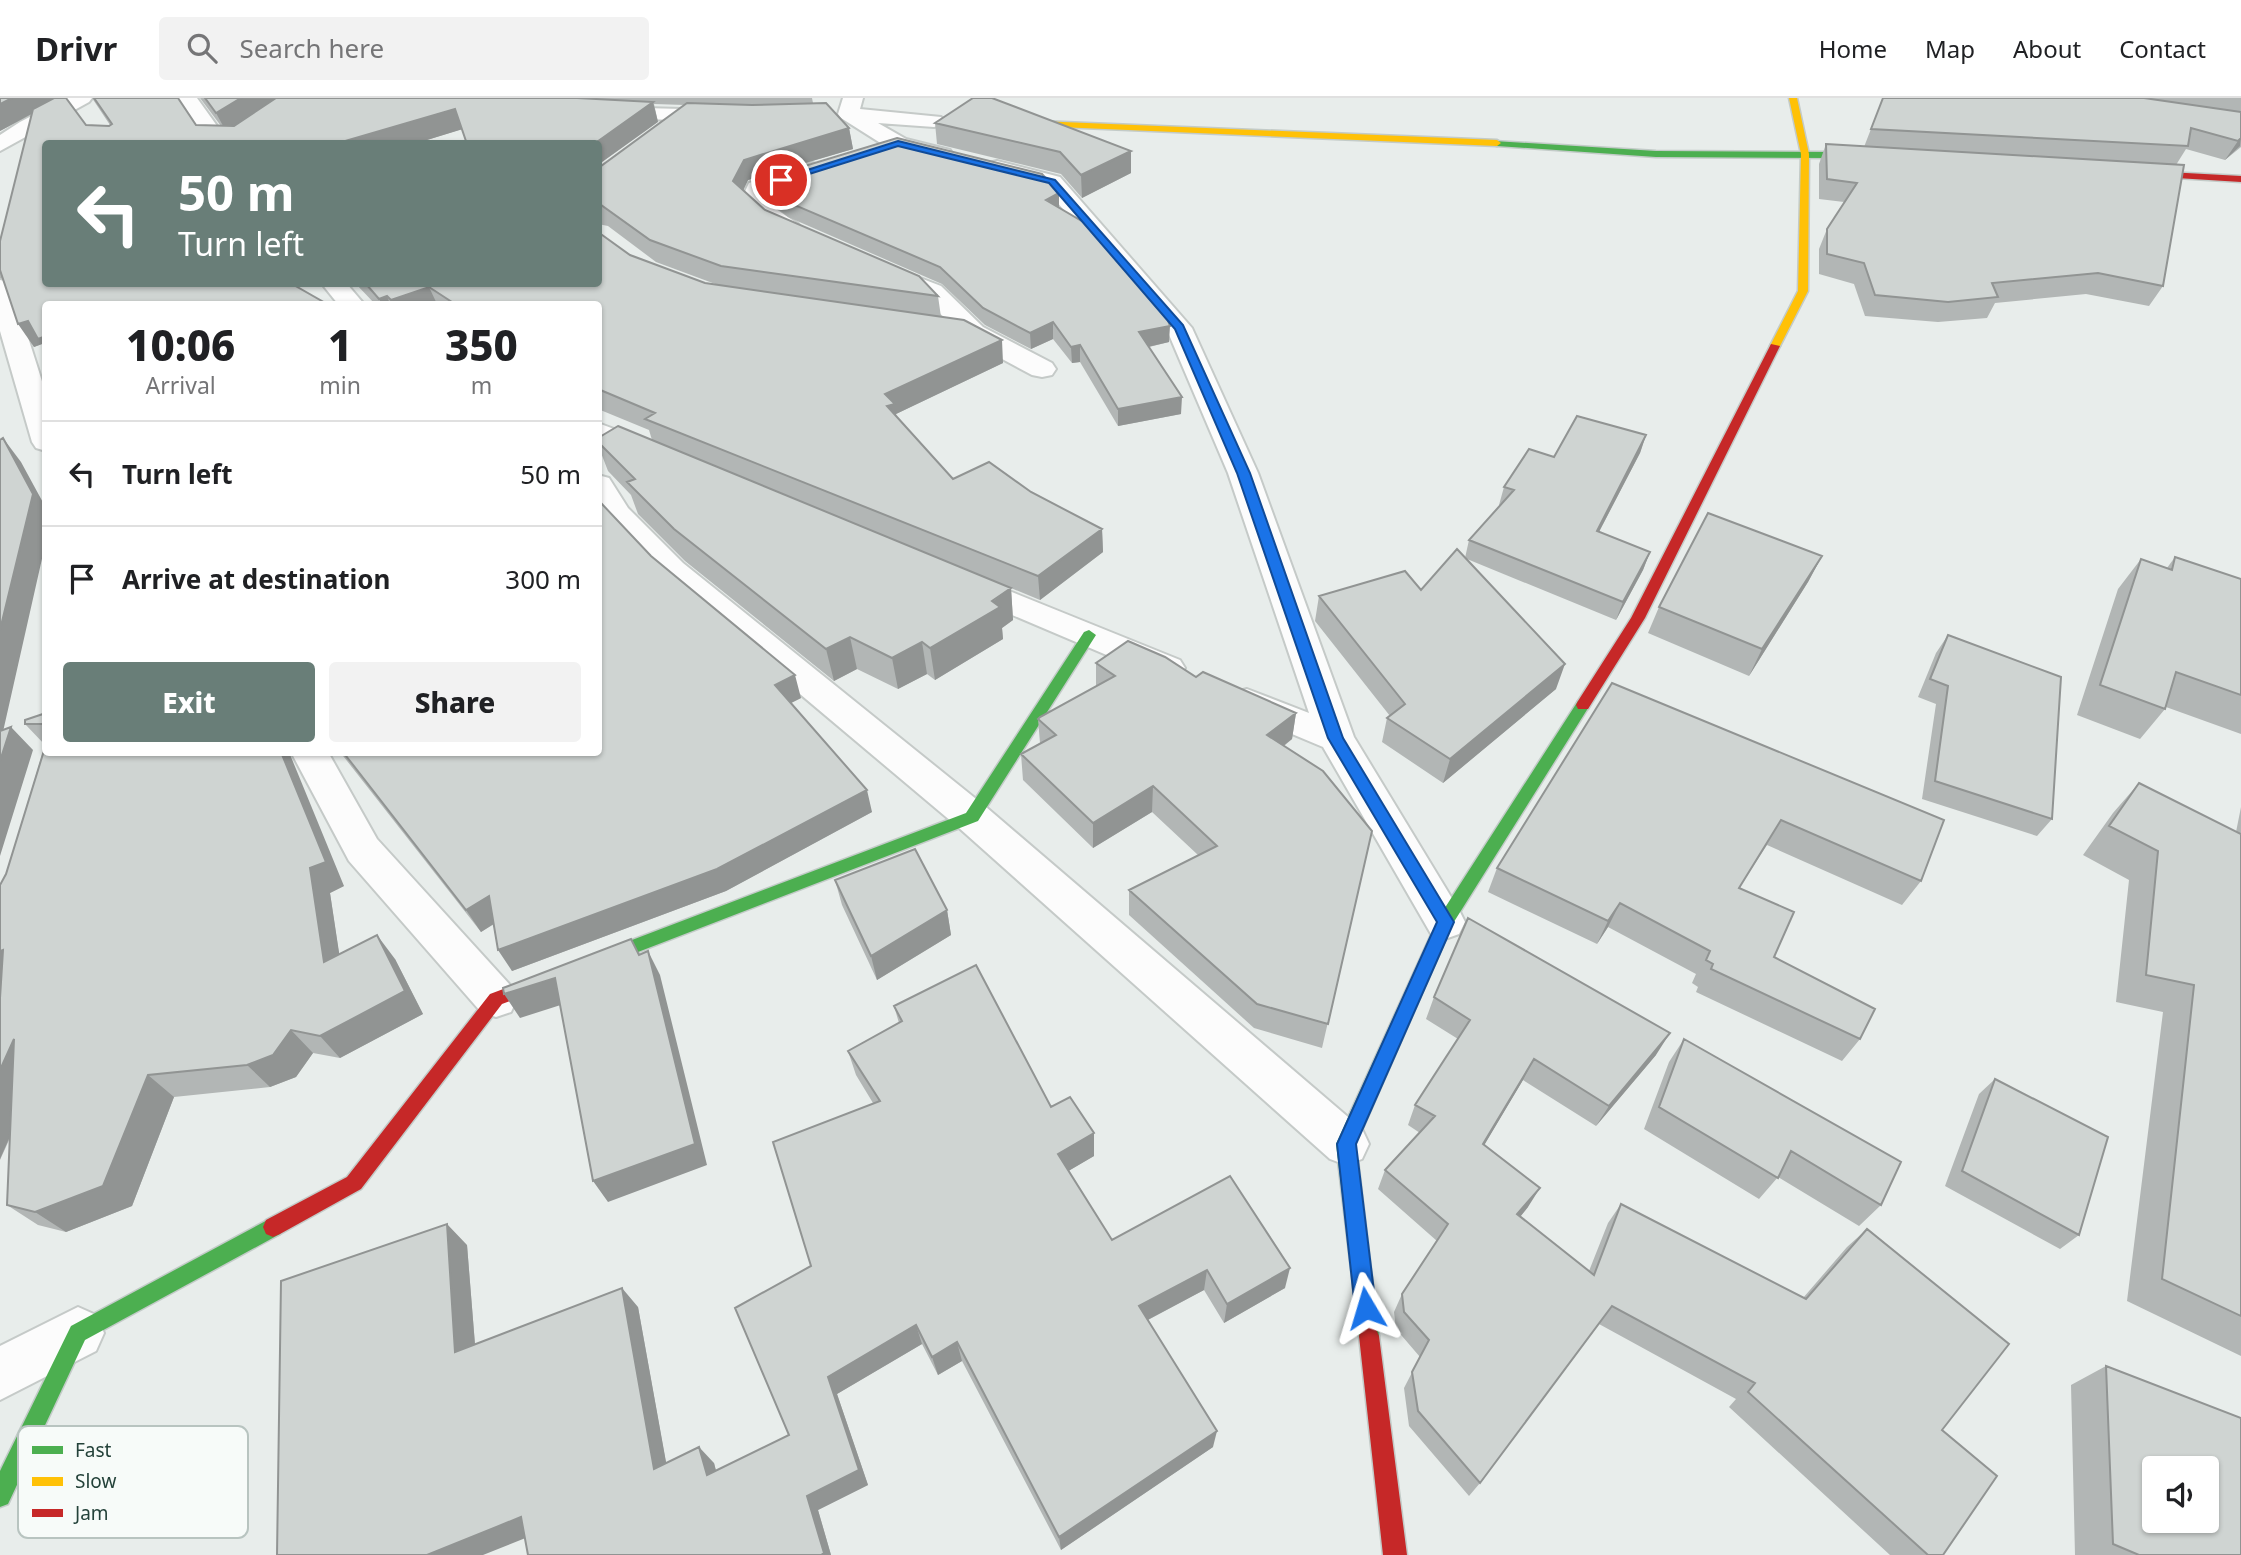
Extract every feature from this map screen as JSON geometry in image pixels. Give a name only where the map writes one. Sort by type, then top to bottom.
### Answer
[{"type":"street","points":[[187,98],[229,140]]},
{"type":"street","points":[[1395,1555],[1346,1144],[1445,922],[1637,618],[1803,291],[1805,154],[1793,98]]},
{"type":"street","points":[[0,145],[27,125],[83,104]]},
{"type":"street","points":[[841,109],[885,148],[969,161],[1052,181],[1180,328],[1243,473],[1336,738],[1445,922]]},
{"type":"street","points":[[841,109],[934,121]]},
{"type":"street","points":[[580,111],[744,117]]},
{"type":"street","points":[[664,132],[685,116]]},
{"type":"street","points":[[1039,124],[1486,142],[1656,154],[1846,156]]},
{"type":"street","points":[[817,241],[779,224],[751,202],[757,188],[834,164]]},
{"type":"street","points":[[2118,172],[2241,180]]},
{"type":"street","points":[[868,263],[932,291],[974,333],[1042,369]]},
{"type":"street","points":[[0,287],[42,429]]},
{"type":"street","points":[[337,287],[348,301]]},
{"type":"street","points":[[934,327],[974,333]]},
{"type":"street","points":[[602,433],[687,467]]},
{"type":"street","points":[[604,506],[672,570],[972,817],[1346,1144]]},
{"type":"street","points":[[939,572],[1336,738]]},
{"type":"street","points":[[0,1374],[354,1183],[496,999],[972,817],[1089,635]]},
{"type":"street","points":[[311,756],[363,850],[496,999]]},
{"type":"street","points":[[33,1426],[78,1333]]},
{"type":"street","points":[[0,1496],[18,1458]]},
{"type":"building","points":[[0,98],[12,98],[0,104]]},
{"type":"building","points":[[54,98],[66,98],[86,125],[109,126],[112,124],[94,98],[178,98],[196,125],[234,126],[276,98],[577,98],[653,102],[600,140],[466,140],[455,109],[349,140],[42,140],[42,287],[297,287],[322,301],[42,301],[42,338],[38,339],[28,321],[18,324],[0,270],[0,241],[33,109]]},
{"type":"building","points":[[205,98],[241,98],[216,113]]},
{"type":"building","points":[[973,98],[992,98],[1131,151],[1081,175],[1060,152],[935,123]]},
{"type":"building","points":[[1883,98],[2144,98],[2241,112],[2241,138],[2238,141],[2191,128],[2188,146],[1871,129]]},
{"type":"building","points":[[687,103],[826,103],[849,128],[744,160],[733,181],[765,210],[919,276],[938,296],[721,266],[650,240],[602,206],[602,165]]},
{"type":"building","points":[[897,138],[1042,174],[1059,193],[1046,200],[1085,223],[1167,318],[1170,326],[1139,332],[1182,397],[1118,409],[1080,345],[1071,347],[1053,322],[1030,333],[983,308],[940,267],[785,201],[763,183],[765,178]]},
{"type":"building","points":[[1826,144],[2184,165],[2163,286],[2098,273],[1992,283],[1998,297],[1948,302],[1875,295],[1864,263],[1827,254],[1827,229],[1857,183],[1827,179]]},
{"type":"building","points":[[602,235],[630,255],[705,283],[964,320],[1002,340],[885,394],[895,404],[887,406],[953,479],[989,462],[1031,492],[1102,529],[1038,576],[645,419],[655,413],[602,391],[602,301],[450,301],[429,287],[602,287]]},
{"type":"building","points":[[369,287],[429,287],[391,300],[387,296],[379,299]]},
{"type":"building","points":[[1577,416],[1646,435],[1597,531],[1650,552],[1623,602],[1469,540],[1514,490],[1504,487],[1529,449],[1554,457]]},
{"type":"building","points":[[618,426],[1011,588],[992,601],[1000,607],[930,648],[922,642],[892,658],[850,637],[826,649],[674,529],[627,482],[635,479],[602,446],[602,436]]},
{"type":"building","points":[[3,438],[33,494],[0,630],[0,440]]},
{"type":"building","points":[[602,504],[651,556],[795,675],[775,685],[867,790],[717,869],[498,950],[489,896],[466,910],[346,756],[602,756]]},
{"type":"building","points":[[1708,513],[1822,556],[1762,649],[1659,607]]},
{"type":"building","points":[[1457,549],[1565,664],[1450,759],[1387,718],[1405,704],[1319,596],[1405,571],[1421,590]]},
{"type":"building","points":[[2175,557],[2241,579],[2241,695],[2176,672],[2165,709],[2100,685],[2141,559],[2172,570]]},
{"type":"building","points":[[1948,635],[2061,677],[2052,819],[1935,781],[1948,686],[1930,679]]},
{"type":"building","points":[[1128,641],[1165,657],[1196,677],[1203,672],[1296,713],[1267,735],[1323,771],[1372,831],[1328,1024],[1257,1004],[1129,890],[1217,846],[1153,786],[1093,823],[1021,754],[1056,735],[1038,719],[1040,717],[1115,676],[1096,663]]},
{"type":"building","points":[[1612,683],[1944,820],[1921,881],[1781,820],[1739,888],[1794,912],[1774,957],[1875,1009],[1860,1039],[1711,969],[1713,964],[1706,960],[1710,951],[1620,903],[1608,921],[1497,868]]},
{"type":"building","points":[[42,714],[42,724],[25,724],[25,720]]},
{"type":"building","points":[[11,727],[0,761],[0,731]]},
{"type":"building","points":[[42,756],[283,756],[326,862],[310,868],[324,962],[377,935],[405,991],[320,1036],[291,1030],[273,1055],[247,1065],[148,1075],[103,1186],[35,1212],[7,1205],[14,1039],[0,1070],[3,950],[0,951],[0,885],[6,874]]},
{"type":"building","points":[[2139,783],[2241,834],[2241,1316],[2162,1279],[2194,985],[2146,975],[2158,851],[2109,826]]},
{"type":"building","points":[[915,849],[947,910],[871,956],[835,880]]},
{"type":"building","points":[[1468,918],[1670,1033],[1609,1106],[1534,1059],[1483,1144],[1540,1188],[1517,1214],[1594,1275],[1621,1204],[1806,1299],[1867,1229],[2009,1344],[1942,1430],[1997,1476],[1943,1555],[1928,1555],[1748,1392],[1755,1383],[1612,1306],[1480,1483],[1418,1411],[1412,1372],[1429,1340],[1404,1312],[1402,1294],[1448,1224],[1385,1170],[1435,1116],[1415,1105],[1470,1020],[1434,997]]},
{"type":"building","points":[[631,939],[639,955],[648,951],[695,1144],[593,1181],[555,978],[504,994],[503,988]]},
{"type":"building","points":[[976,965],[1051,1107],[1070,1097],[1094,1133],[1058,1154],[1112,1240],[1230,1176],[1290,1268],[1227,1304],[1207,1270],[1139,1306],[1217,1431],[1059,1537],[957,1342],[932,1357],[916,1325],[828,1377],[859,1470],[807,1496],[824,1553],[821,1555],[528,1555],[521,1517],[427,1555],[277,1555],[281,1281],[447,1224],[455,1352],[622,1288],[654,1469],[699,1447],[707,1475],[789,1435],[735,1308],[811,1266],[773,1142],[880,1101],[848,1051],[902,1021],[894,1006]]},
{"type":"building","points":[[1684,1039],[1901,1162],[1881,1205],[1791,1151],[1778,1178],[1659,1107]]},
{"type":"building","points":[[1995,1079],[2108,1137],[2079,1235],[1962,1171]]},
{"type":"building","points":[[2106,1366],[2241,1418],[2241,1555],[2139,1555],[2113,1544]]},
{"type":"traffic: fast","points":[[1497,143],[1656,154],[1830,155]]},
{"type":"traffic: fast","points":[[554,977],[972,817],[1089,635]]},
{"type":"traffic: fast","points":[[1369,1336],[1346,1144],[1445,922],[1583,705]]},
{"type":"traffic: fast","points":[[33,1426],[78,1333],[273,1227]]},
{"type":"traffic: fast","points":[[0,1496],[18,1458]]},
{"type":"traffic: slow","points":[[1775,346],[1803,291],[1805,154],[1793,98]]},
{"type":"traffic: slow","points":[[1039,124],[1497,143]]},
{"type":"traffic: jam","points":[[2131,173],[2241,179]]},
{"type":"traffic: jam","points":[[1583,705],[1638,618],[1775,346]]},
{"type":"traffic: jam","points":[[273,1227],[354,1183],[496,999],[554,977]]},
{"type":"traffic: jam","points":[[1369,1336],[1395,1555]]},
{"type":"route","points":[[781,180],[898,144],[1052,181],[1180,328],[1243,473],[1336,738],[1445,922],[1346,1144],[1366,1308]]}]
